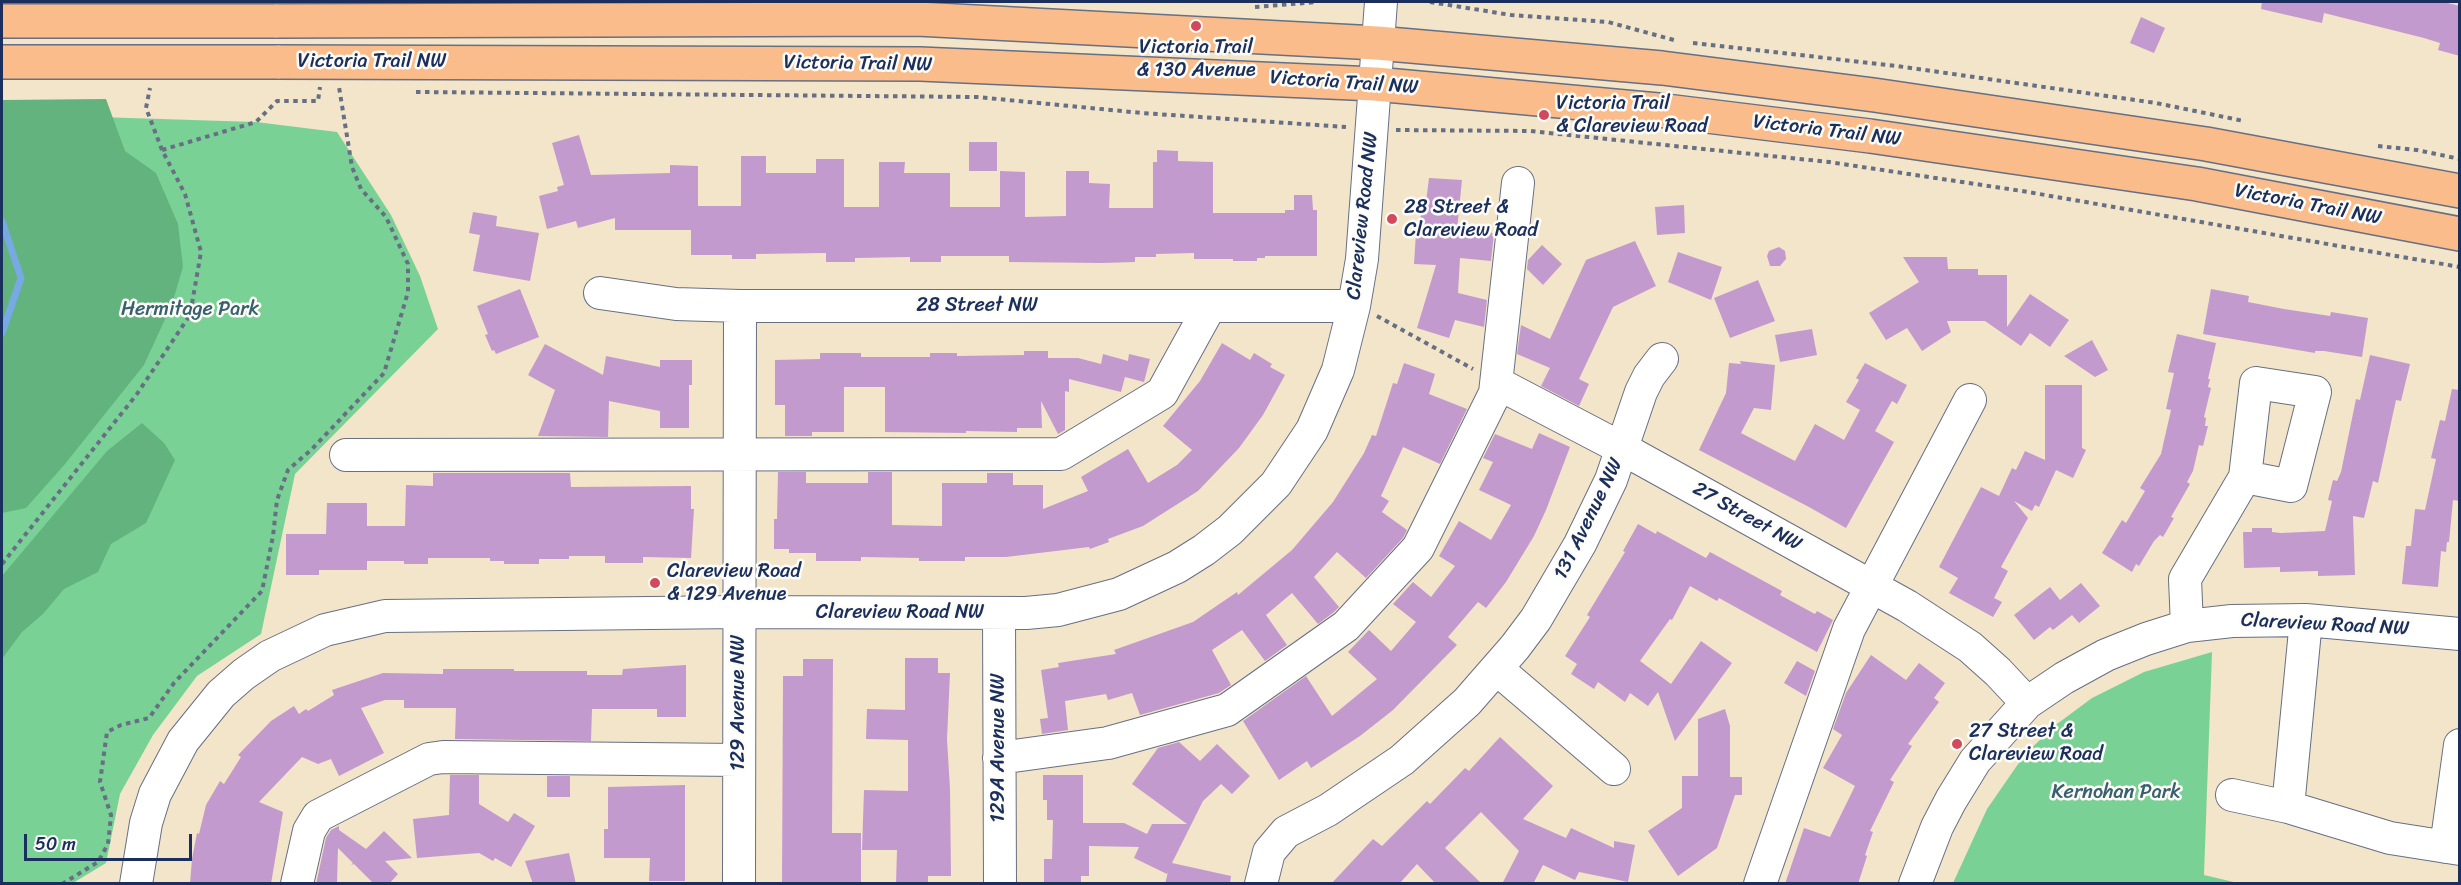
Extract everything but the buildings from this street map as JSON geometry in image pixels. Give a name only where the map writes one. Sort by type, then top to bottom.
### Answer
[{"type":"main road","name":"Victoria Trail NW","points":[[2,21],[917,19],[1377,43],[1662,68],[1874,95],[2206,144],[2460,191]]},
{"type":"main road","name":"Victoria Trail NW","points":[[2,62],[920,64],[1375,84],[1658,110],[1870,136],[2197,184],[2460,234]]},
{"type":"street","name":"Clareview Road NW","points":[[136,884],[146,823],[155,794],[183,741],[201,716],[237,680],[270,656],[297,642],[355,621],[385,616],[739,612],[1026,614],[1058,610],[1119,594],[1177,567],[1230,530],[1276,484],[1312,430],[1338,370],[1354,306],[1367,211],[1381,2]]},
{"type":"street","points":[[999,758],[1108,743],[1227,710],[1346,626],[1418,548],[1495,393],[1518,183]]},
{"type":"street","name":"28 Street NW","points":[[600,293],[676,304],[740,306],[1354,306]]},
{"type":"street","name":"129 Avenue NW","points":[[739,884],[740,306]]},
{"type":"street","points":[[346,455],[1061,454],[1162,393],[1210,306]]},
{"type":"street","name":"131 Avenue NW","points":[[1261,884],[1269,852],[1286,832],[1328,810],[1402,760],[1451,717],[1497,669],[1536,619],[1599,508],[1623,449],[1641,392],[1648,376],[1662,359]]},
{"type":"street","name":"27 Street NW","points":[[1497,383],[1623,449],[1941,626],[1970,647],[1998,672],[2027,703]]},
{"type":"street","points":[[1760,884],[1849,629],[1970,400]]},
{"type":"street","points":[[2187,626],[2185,579],[2245,477]]},
{"type":"street","name":"129A Avenue NW","points":[[999,613],[999,884]]},
{"type":"street","name":"Clareview Road NW","points":[[1915,884],[1951,800],[1975,761],[2027,703],[2064,678],[2106,656],[2146,639],[2187,626],[2232,621],[2306,621],[2460,634]]},
{"type":"street","points":[[2288,807],[2306,621]]},
{"type":"street","points":[[1497,669],[1614,769]]},
{"type":"street","points":[[2232,795],[2288,807],[2390,838],[2453,848],[2460,744]]},
{"type":"street","points":[[297,884],[309,831],[318,816],[429,759],[739,760]]},
{"type":"path","points":[[162,150],[256,122],[277,101],[318,101],[320,84]]},
{"type":"path","points":[[62,884],[98,862],[108,844],[111,814],[100,782],[107,732],[121,725],[149,718],[174,683],[262,591],[273,536],[277,500],[288,470],[312,449],[384,373],[408,292],[408,264],[386,217],[361,189],[352,166],[338,84]]},
{"type":"path","points":[[2,564],[137,394],[190,315],[201,252],[186,194],[162,150],[146,108],[150,86]]},
{"type":"path","points":[[1354,306],[1389,321],[1497,383]]},
{"type":"green space","points":[[86,2],[332,2],[331,4]]},
{"type":"green space","points":[[86,2],[194,2],[194,4]]},
{"type":"green space","points":[[106,99],[125,151],[156,173],[178,224],[183,267],[172,304],[144,365],[65,464],[26,508],[2,513],[2,100]]},
{"type":"green space","name":"Hermitage Park","points":[[2,114],[256,122],[337,132],[391,215],[420,276],[438,329],[295,474],[261,634],[197,676],[153,735],[120,794],[106,863],[73,883],[2,884]]},
{"type":"green space","points":[[142,423],[164,443],[175,460],[146,523],[111,544],[98,572],[64,589],[43,614],[22,632],[2,659],[2,576],[107,451]]},
{"type":"green space","name":"Kernohan Park","points":[[2212,652],[2204,875],[2238,883],[1953,883],[1987,809],[2025,754],[2057,724],[2092,698],[2144,672]]},
{"type":"waterway","points":[[2,221],[21,278],[2,333]]},
{"type":"place","name":"Victoria Trail & 130 Avenue","points":[[1196,26]]},
{"type":"place","name":"Victoria Trail & Clareview Road","points":[[1544,115]]},
{"type":"place","name":"28 Street & Clareview Road","points":[[1392,219]]},
{"type":"place","name":"Clareview Road & 129 Avenue","points":[[655,583]]},
{"type":"place","name":"27 Street & Clareview Road","points":[[1957,744]]}]
